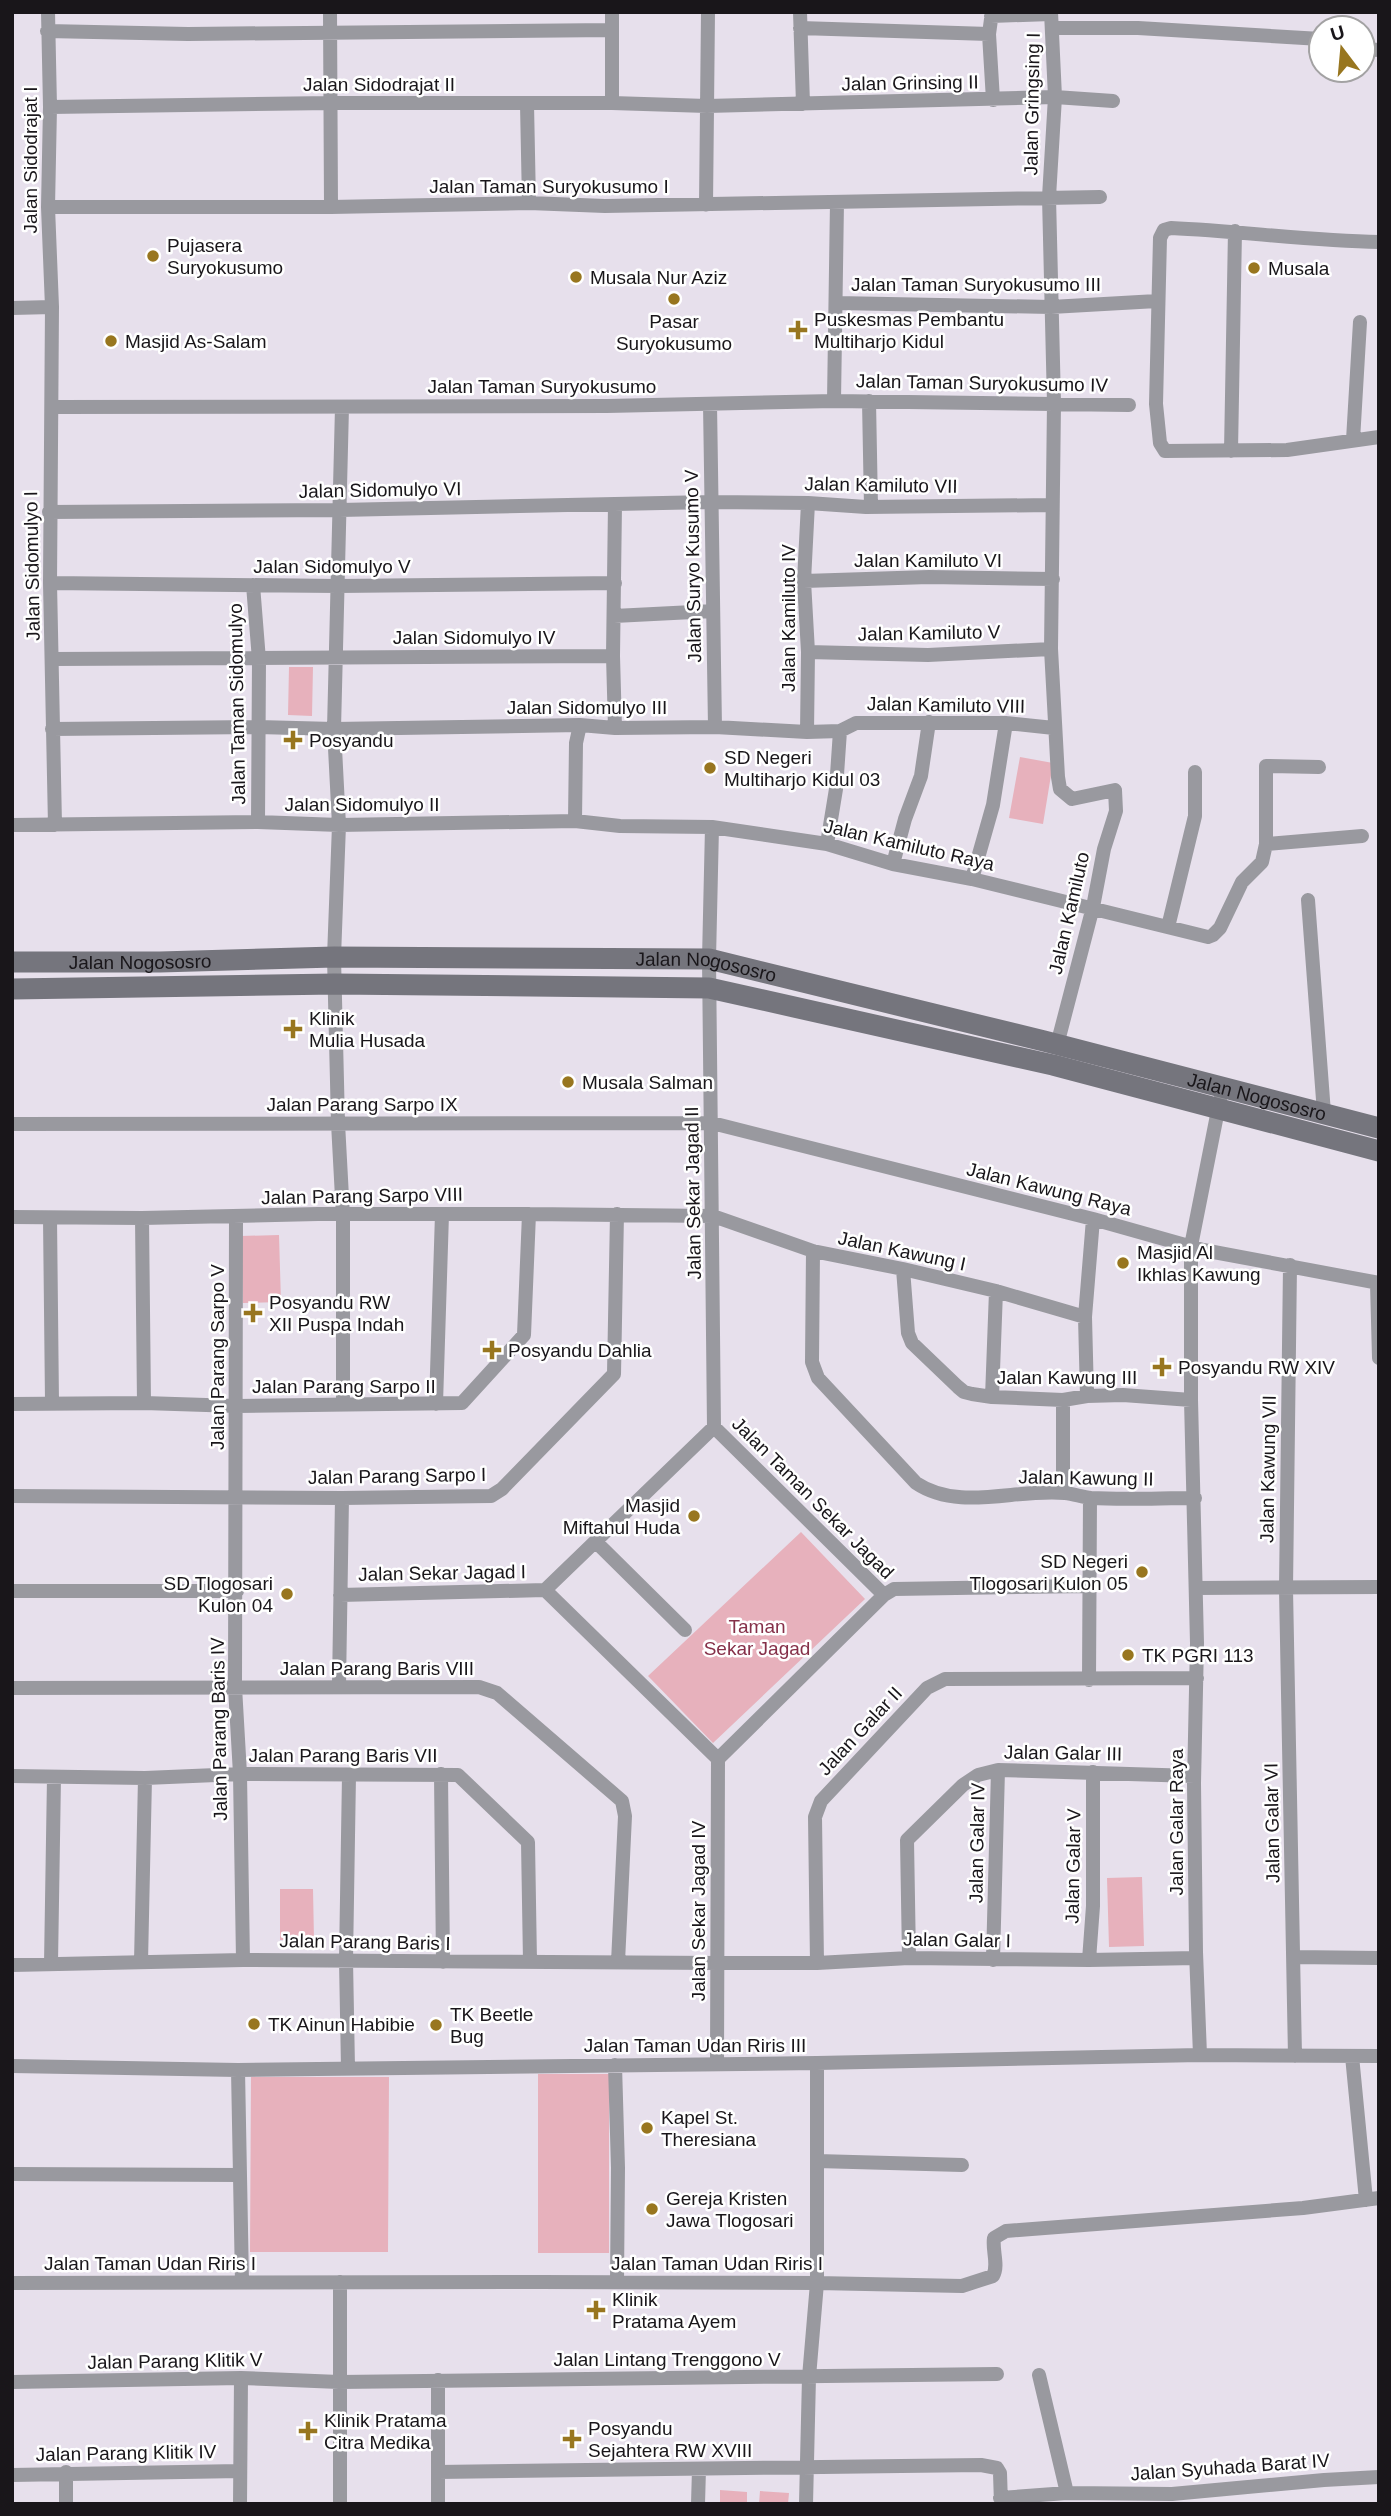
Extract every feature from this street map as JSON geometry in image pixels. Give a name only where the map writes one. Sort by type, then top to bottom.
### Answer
[{"type":"street","name":"Jalan Sidodrajat I","points":[[48,12],[48,207],[52,307]]},
{"type":"street","points":[[330,12],[331,207]]},
{"type":"street","points":[[612,12],[612,103]]},
{"type":"street","points":[[706,205],[708,12]]},
{"type":"street","points":[[800,12],[803,104]]},
{"type":"street","points":[[993,100],[989,34],[992,14],[1052,18],[1128,28],[1307,39]]},
{"type":"street","name":"Jalan Gringsing I","points":[[1052,18],[1055,97],[1049,197],[1054,403],[1051,649],[1054,728],[1060,789],[1072,799],[1115,790]]},
{"type":"street","points":[[800,29],[989,34]]},
{"type":"street","points":[[47,31],[188,34],[612,30]]},
{"type":"street","name":"Jalan Grinsing II","points":[[707,106],[1055,97],[1113,101]]},
{"type":"street","name":"Jalan Sidodrajat II","points":[[50,107],[332,103],[612,103],[707,106]]},
{"type":"street","points":[[527,104],[529,203]]},
{"type":"street","name":"Jalan Taman Suryokusumo I","points":[[48,207],[331,207],[529,203],[561,206],[706,205],[1100,197]]},
{"type":"street","points":[[834,401],[837,202]]},
{"type":"street","points":[[1379,242],[1337,241],[1234,231],[1164,230],[1160,238],[1157,301],[1156,404],[1160,443],[1165,451],[1287,450],[1379,437]]},
{"type":"street","points":[[1231,451],[1234,231]]},
{"type":"street","name":"Jalan Taman Suryokusumo III","points":[[836,303],[1051,307],[1157,301]]},
{"type":"street","points":[[12,308],[52,307]]},
{"type":"street","name":"Jalan Sidomulyo I","points":[[52,307],[50,583],[55,825]]},
{"type":"street","points":[[1353,440],[1360,322]]},
{"type":"street","name":"Jalan Taman Suryokusumo IV","points":[[834,401],[1129,405]]},
{"type":"street","name":"Jalan Taman Suryokusumo","points":[[52,407],[342,407],[834,401]]},
{"type":"street","points":[[869,401],[870,507]]},
{"type":"street","name":"Jalan Suryo Kusumo V","points":[[709,404],[715,727]]},
{"type":"street","points":[[342,407],[334,657],[334,729],[339,825],[334,957],[343,1216],[343,1404]]},
{"type":"street","name":"Jalan Kamiluto VII","points":[[710,502],[870,507],[1052,505]]},
{"type":"street","name":"Jalan Sidomulyo VI","points":[[50,512],[340,510],[710,502]]},
{"type":"street","name":"Jalan Kamiluto IV","points":[[807,732],[808,652],[804,581],[808,503]]},
{"type":"street","points":[[615,504],[615,728]]},
{"type":"street","name":"Jalan Kamiluto VI","points":[[804,581],[929,577],[1053,579]]},
{"type":"street","name":"Jalan Sidomulyo V","points":[[50,583],[338,586],[615,583]]},
{"type":"street","name":"Jalan Taman Sidomulyo","points":[[253,585],[259,660],[258,822]]},
{"type":"street","points":[[614,616],[713,611]]},
{"type":"street","name":"Jalan Kamiluto V","points":[[808,652],[928,655],[1051,649]]},
{"type":"street","name":"Jalan Sidomulyo IV","points":[[259,660],[334,657],[613,656]]},
{"type":"street","points":[[53,659],[259,660]]},
{"type":"street","points":[[893,864],[905,818],[921,776],[929,722]]},
{"type":"street","name":"Jalan Kamiluto VIII","points":[[840,731],[856,723],[1006,723],[1054,728]]},
{"type":"street","points":[[972,879],[993,805],[1006,723]]},
{"type":"street","points":[[575,821],[576,743],[580,725]]},
{"type":"street","name":"Jalan Sidomulyo III","points":[[258,727],[334,729],[580,725],[615,728],[715,727],[840,731]]},
{"type":"street","points":[[52,729],[258,727]]},
{"type":"street","points":[[827,844],[836,789],[840,731]]},
{"type":"street","points":[[1319,766],[1266,766],[1266,844],[1362,836]]},
{"type":"street","points":[[1168,927],[1195,816],[1195,772]]},
{"type":"street","name":"Jalan Kamiluto","points":[[1058,1045],[1093,907],[1104,849],[1116,811],[1115,790]]},
{"type":"street","name":"Jalan Sidomulyo II","points":[[12,825],[258,822],[339,825],[575,821],[620,826],[712,827]]},
{"type":"street","points":[[709,959],[712,827]]},
{"type":"street","name":"Jalan Kamiluto Raya","points":[[712,827],[827,844],[893,864],[972,879],[1208,936],[1220,928],[1242,882],[1262,862],[1266,844]]},
{"type":"street","points":[[1308,900],[1324,1113]]},
{"type":"street","name":"Jalan Nogososro","points":[[12,962],[160,962],[334,957],[709,959],[1379,1128]]},
{"type":"street","name":"Jalan Sekar Jagad II","points":[[709,959],[714,1427]]},
{"type":"street","name":"Jalan Nogososro","points":[[12,989],[335,984],[709,988],[1053,1065],[1379,1151]]},
{"type":"street","name":"Jalan Galar Raya","points":[[1200,2055],[1196,1958],[1194,1776],[1197,1678],[1191,1400],[1191,1245],[1222,1088]]},
{"type":"street","name":"Jalan Parang Sarpo IX","points":[[12,1124],[712,1124]]},
{"type":"street","name":"Jalan Kawung Raya","points":[[712,1124],[1191,1245],[1378,1283]]},
{"type":"street","points":[[436,1404],[442,1214]]},
{"type":"street","name":"Jalan Parang Sarpo VIII","points":[[12,1217],[142,1219],[442,1214],[713,1216]]},
{"type":"street","name":"Jalan Parang Sarpo II","points":[[12,1404],[52,1402],[237,1406],[456,1404],[466,1401],[524,1335],[528,1214]]},
{"type":"street","name":"Jalan Parang Sarpo I","points":[[12,1496],[491,1496],[502,1489],[614,1374],[617,1214]]},
{"type":"street","name":"Jalan Parang Sarpo V","points":[[236,1216],[237,1497]]},
{"type":"street","name":"Jalan Kawung I","points":[[713,1216],[813,1251],[996,1291],[1085,1317]]},
{"type":"street","points":[[50,1218],[52,1402]]},
{"type":"street","points":[[142,1219],[144,1403]]},
{"type":"street","points":[[1087,1396],[1085,1317],[1093,1219]]},
{"type":"street","name":"Jalan Kawung II","points":[[813,1251],[812,1362],[818,1378],[916,1483],[940,1496],[986,1497],[1063,1493],[1090,1497],[1195,1498]]},
{"type":"street","name":"Jalan Kawung VII","points":[[1286,1589],[1290,1265]]},
{"type":"street","name":"Jalan Kawung III","points":[[903,1269],[908,1334],[912,1343],[964,1392],[992,1397],[1063,1400],[1123,1395],[1191,1400]]},
{"type":"street","points":[[1378,1283],[1379,1357]]},
{"type":"street","points":[[992,1397],[996,1291]]},
{"type":"street","points":[[1063,1400],[1063,1493]]},
{"type":"street","name":"Jalan Taman Sekar Jagad","points":[[545,1590],[714,1427],[884,1595],[718,1759]]},
{"type":"street","name":"Jalan Parang Baris IV","points":[[237,1497],[235,1687],[240,1774],[243,1959]]},
{"type":"street","points":[[1089,1680],[1090,1497]]},
{"type":"street","points":[[339,1686],[342,1498]]},
{"type":"street","points":[[596,1542],[685,1630]]},
{"type":"street","points":[[884,1595],[894,1589],[1089,1586]]},
{"type":"street","points":[[1196,1588],[1379,1587]]},
{"type":"street","name":"Jalan Galar VI","points":[[1286,1589],[1295,2056]]},
{"type":"street","points":[[545,1590],[718,1759]]},
{"type":"street","name":"Jalan Sekar Jagad I","points":[[340,1595],[545,1590]]},
{"type":"street","points":[[12,1591],[237,1591]]},
{"type":"street","name":"Jalan Galar II","points":[[817,1963],[815,1817],[821,1801],[928,1688],[945,1679],[1197,1678]]},
{"type":"street","name":"Jalan Parang Baris VIII","points":[[12,1688],[479,1687],[497,1692],[622,1801],[625,1816],[618,1962]]},
{"type":"street","name":"Jalan Sekar Jagad IV","points":[[717,2063],[718,1759]]},
{"type":"street","name":"Jalan Galar III","points":[[909,1958],[907,1840],[963,1785],[978,1775],[998,1770],[1194,1776]]},
{"type":"street","name":"Jalan Galar IV","points":[[993,1960],[998,1770]]},
{"type":"street","name":"Jalan Galar V","points":[[1090,1960],[1093,1906],[1093,1772]]},
{"type":"street","name":"Jalan Parang Baris VII","points":[[12,1776],[145,1778],[240,1774],[458,1775],[528,1842],[530,1962]]},
{"type":"street","points":[[441,1774],[443,1962]]},
{"type":"street","points":[[348,2068],[346,1960],[349,1775]]},
{"type":"street","points":[[51,1964],[54,1777]]},
{"type":"street","points":[[141,1962],[145,1778]]},
{"type":"street","points":[[1293,1957],[1379,1958]]},
{"type":"street","name":"Jalan Galar I","points":[[717,1963],[817,1963],[909,1958],[1196,1958]]},
{"type":"street","name":"Jalan Parang Baris I","points":[[12,1965],[243,1959],[717,1963]]},
{"type":"street","name":"Jalan Taman Udan Riris III","points":[[12,2066],[238,2070],[1200,2055],[1379,2056]]},
{"type":"street","points":[[1352,2056],[1372,2199]]},
{"type":"street","points":[[806,2504],[809,2377],[817,2283],[817,2063]]},
{"type":"street","points":[[615,2064],[617,2282]]},
{"type":"street","points":[[238,2070],[242,2282]]},
{"type":"street","points":[[817,2161],[962,2165]]},
{"type":"street","points":[[12,2174],[240,2175]]},
{"type":"street","name":"Jalan Taman Udan Riris I","points":[[12,2283],[617,2282],[962,2286],[993,2276],[996,2267],[994,2238],[1006,2231],[1303,2208],[1372,2199]]},
{"type":"street","points":[[340,2282],[340,2504]]},
{"type":"street","name":"Jalan Lintang Trenggono V","points":[[339,2382],[997,2374]]},
{"type":"street","points":[[1039,2375],[1067,2493]]},
{"type":"street","points":[[240,2504],[241,2378]]},
{"type":"street","name":"Jalan Parang Klitik V","points":[[12,2382],[241,2378],[339,2382]]},
{"type":"street","points":[[438,2380],[438,2504]]},
{"type":"street","points":[[438,2472],[981,2465],[997,2468],[1000,2473],[1000,2501]]},
{"type":"street","points":[[698,2504],[699,2469]]},
{"type":"street","name":"Jalan Parang Klitik IV","points":[[12,2475],[240,2471]]},
{"type":"street","points":[[66,2472],[66,2504]]},
{"type":"street","name":"Jalan Syuhada Barat IV","points":[[1000,2501],[1067,2493],[1172,2494],[1379,2477]]},
{"type":"green space","points":[[289,667],[313,667],[312,716],[288,715]]},
{"type":"green space","points":[[1020,757],[1053,763],[1043,824],[1009,818]]},
{"type":"green space","points":[[279,1235],[281,1302],[243,1303],[241,1236]]},
{"type":"green space","name":"Taman Sekar Jagad","points":[[801,1532],[865,1599],[713,1743],[648,1676]]},
{"type":"green space","points":[[1142,1877],[1144,1946],[1109,1947],[1107,1878]]},
{"type":"green space","points":[[280,1889],[313,1889],[314,1940],[280,1940]]},
{"type":"green space","points":[[538,2074],[609,2074],[609,2253],[538,2253]]},
{"type":"green space","points":[[251,2077],[389,2077],[388,2252],[250,2252]]},
{"type":"green space","points":[[720,2490],[747,2492],[747,2504],[720,2504]]},
{"type":"green space","points":[[760,2491],[789,2493],[788,2504],[759,2504]]},
{"type":"place","name":"Pujasera Suryokusumo","points":[[153,256]]},
{"type":"place","name":"Musala","points":[[1254,268]]},
{"type":"place","name":"Musala Nur Aziz","points":[[576,277]]},
{"type":"place","name":"Pasar Suryokusumo","points":[[674,299]]},
{"type":"place","name":"Puskesmas Pembantu Multiharjo Kidul","points":[[798,330]]},
{"type":"place","name":"Masjid As-Salam","points":[[111,341]]},
{"type":"place","name":"Posyandu","points":[[293,740]]},
{"type":"place","name":"SD Negeri Multiharjo Kidul 03","points":[[710,768]]},
{"type":"place","name":"Klinik Mulia Husada","points":[[293,1029]]},
{"type":"place","name":"Musala Salman","points":[[568,1082]]},
{"type":"place","name":"Masjid Al Ikhlas Kawung","points":[[1123,1263]]},
{"type":"place","name":"Posyandu RW XII Puspa Indah","points":[[253,1313]]},
{"type":"place","name":"Posyandu Dahlia","points":[[492,1350]]},
{"type":"place","name":"Posyandu RW XIV","points":[[1162,1367]]},
{"type":"place","name":"Masjid Miftahul Huda","points":[[694,1516]]},
{"type":"place","name":"SD Negeri Tlogosari Kulon 05","points":[[1142,1572]]},
{"type":"place","name":"SD Tlogosari Kulon 04","points":[[287,1594]]},
{"type":"place","name":"TK PGRI 113","points":[[1128,1655]]},
{"type":"place","name":"TK Ainun Habibie","points":[[254,2024]]},
{"type":"place","name":"TK Beetle Bug","points":[[436,2025]]},
{"type":"place","name":"Kapel St. Theresiana","points":[[647,2128]]},
{"type":"place","name":"Gereja Kristen Jawa Tlogosari","points":[[652,2209]]},
{"type":"place","name":"Klinik Pratama Ayem","points":[[596,2310]]},
{"type":"place","name":"Klinik Pratama Citra Medika","points":[[308,2431]]},
{"type":"place","name":"Posyandu Sejahtera RW XVIII","points":[[572,2439]]}]
